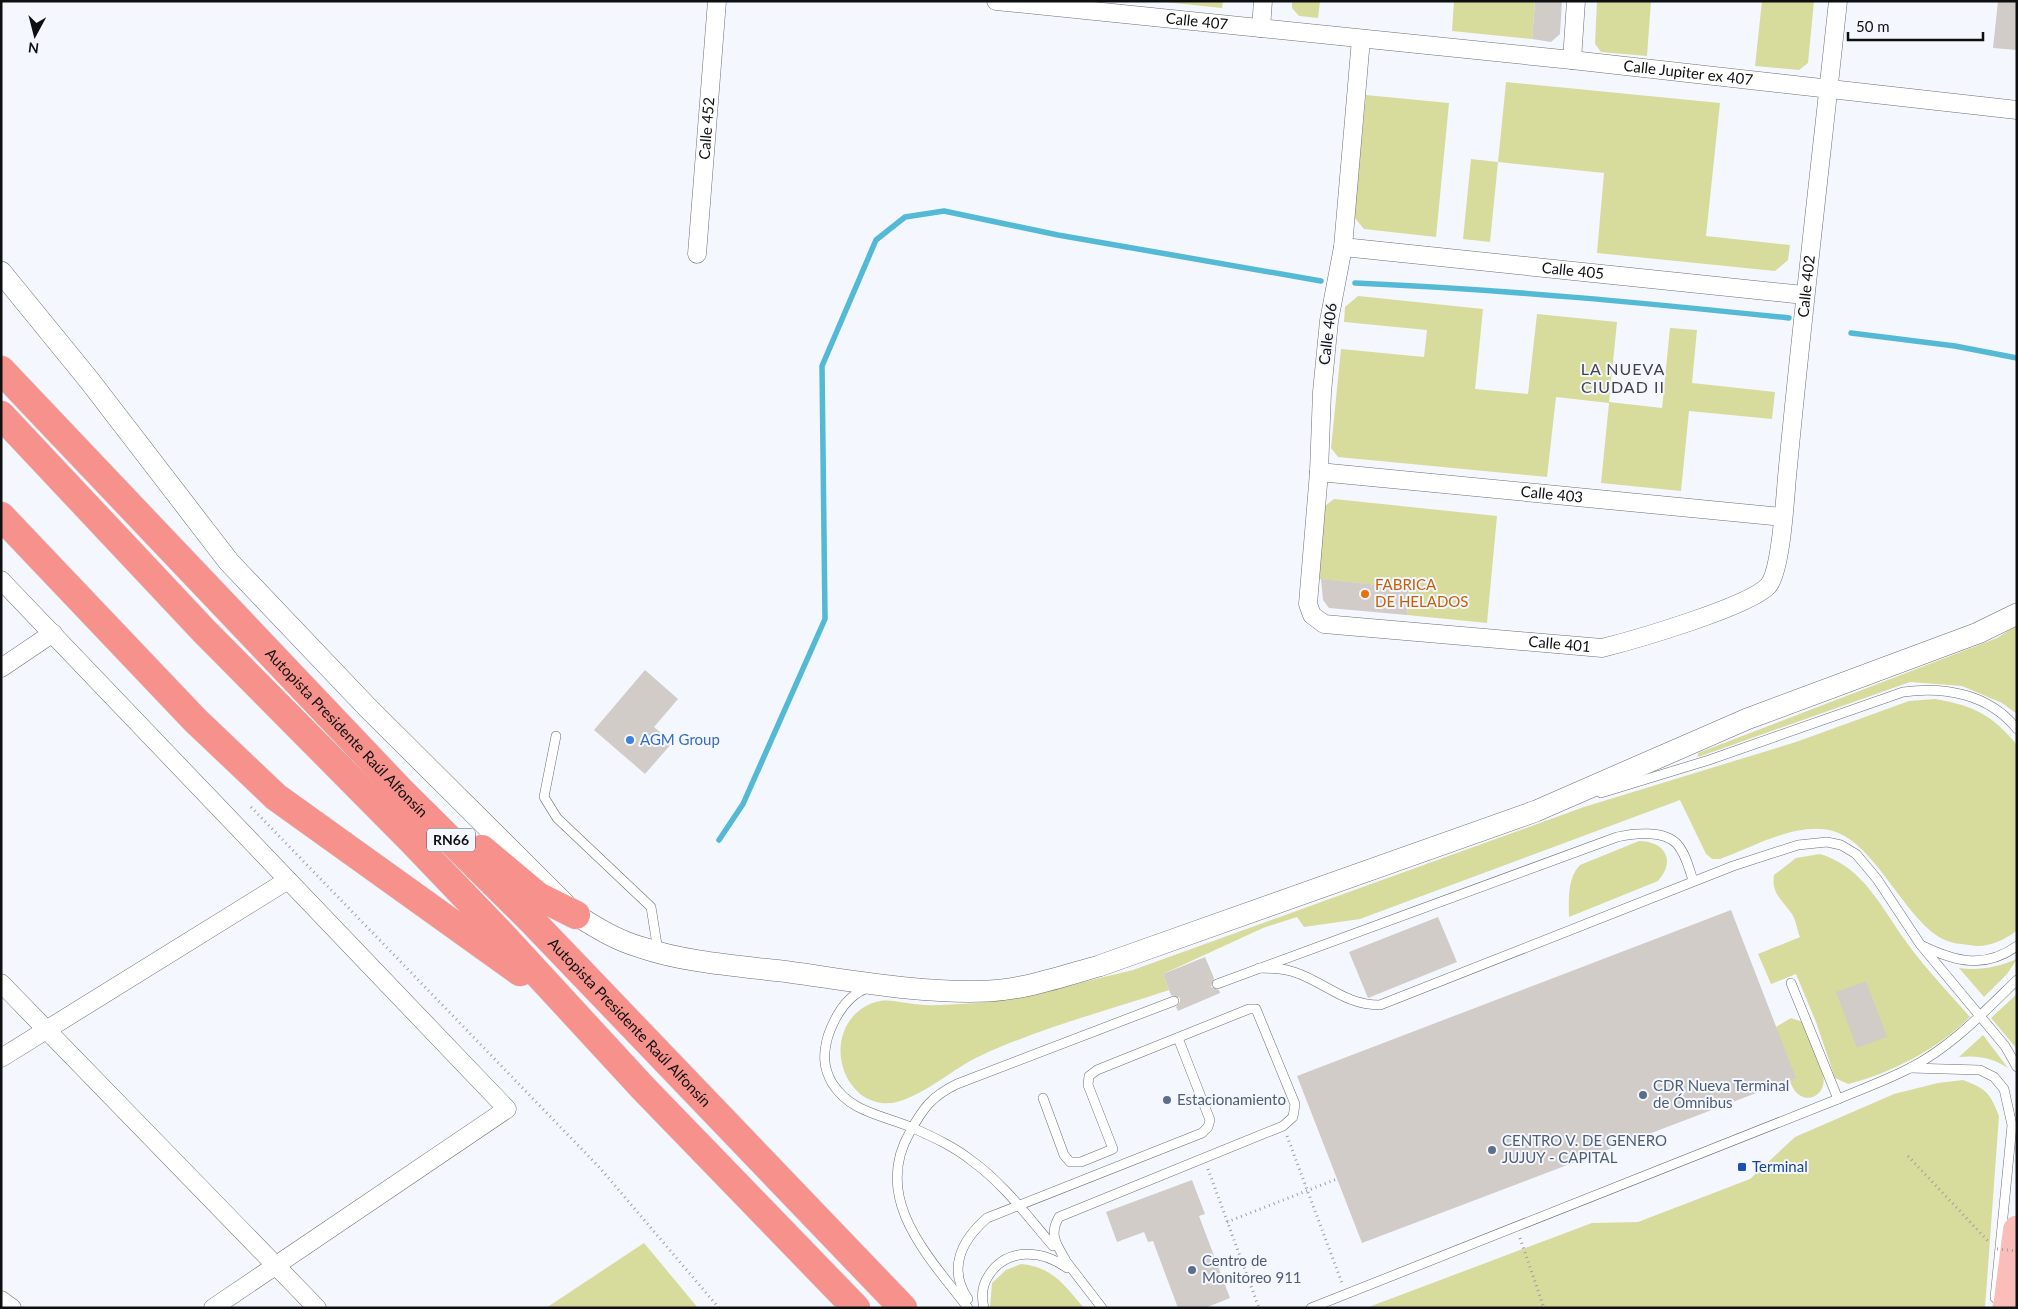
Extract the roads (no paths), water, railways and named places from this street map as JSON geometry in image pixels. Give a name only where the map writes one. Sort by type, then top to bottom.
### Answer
[{"type":"highway","name":"Autopista Presidente Raúl Alfonsín","points":[[1,370],[400,790],[531,920],[903,1308]]},
{"type":"highway","name":"Autopista Presidente Raúl Alfonsín","points":[[1,415],[204,631],[411,840],[643,1088],[856,1308]]},
{"type":"highway","points":[[1,516],[195,720],[276,797],[569,1007]]},
{"type":"highway","points":[[400,790],[443,817],[538,896],[576,915]]},
{"type":"main road","points":[[2007,1308],[2017,1230]]},
{"type":"street","name":"Calle 452","points":[[697,254],[718,1]]},
{"type":"street","points":[[996,1],[1032,4]]},
{"type":"street","points":[[1261,28],[1263,1]]},
{"type":"street","points":[[1572,60],[1576,1]]},
{"type":"street","name":"Calle 402","points":[[1775,571],[1783,517],[1804,295],[1838,1]]},
{"type":"street","name":"Calle 407","points":[[1032,4],[1361,39]]},
{"type":"street","name":"Calle Jupiter ex 407","points":[[1361,39],[1572,60],[2017,110]]},
{"type":"street","name":"Calle 406","points":[[1324,624],[1312,615],[1308,604],[1319,472],[1322,392],[1329,321],[1343,247],[1361,39]]},
{"type":"street","name":"Calle 405","points":[[1343,247],[1804,295]]},
{"type":"street","points":[[1,272],[83,372],[229,562],[368,708],[576,915],[611,937],[658,952],[715,962],[876,984],[958,991],[990,991],[1032,985],[1099,966],[1536,811],[1747,719],[1978,634],[2017,614]]},
{"type":"street","name":"Calle 403","points":[[1319,472],[1783,517]]},
{"type":"street","name":"Calle 401","points":[[1324,624],[1602,648],[1631,641],[1749,599],[1768,586],[1775,571]]},
{"type":"street","points":[[1,580],[507,1109],[213,1308]]},
{"type":"street","points":[[1,668],[53,634]]},
{"type":"street","points":[[1,1058],[288,880]]},
{"type":"street","points":[[1,984],[317,1308]]},
{"type":"street","points":[[1,1300],[12,1308]]},
{"type":"lane","points":[[1536,811],[1709,760],[1903,692],[1924,689],[1942,690],[1972,697],[1991,706],[2017,729]]},
{"type":"lane","points":[[556,736],[544,797],[557,818],[651,907],[658,952]]},
{"type":"lane","points":[[1217,984],[1623,835],[1646,834],[1664,837],[1676,843],[1682,852],[1693,880]]},
{"type":"lane","points":[[1259,968],[1277,968],[1295,972],[1345,998],[1364,1005],[1380,1005],[1693,880],[1798,845],[1827,842],[1841,845],[1856,854],[1877,879],[1920,944],[2005,1046],[2017,1066]]},
{"type":"lane","points":[[1920,944],[1958,960],[1975,961],[1993,960],[2017,946]]},
{"type":"lane","points":[[1311,1308],[1838,1099],[1910,1068],[1952,1040],[2017,980]]},
{"type":"lane","points":[[1790,983],[1838,1099]]},
{"type":"lane","points":[[876,984],[857,992],[843,1006],[831,1027],[823,1052],[826,1073],[838,1092],[849,1104],[912,1128],[958,1151],[974,1162],[1016,1204],[1065,1259],[1102,1308]]},
{"type":"lane","points":[[968,1308],[926,1252],[911,1229],[901,1206],[896,1172],[899,1157],[912,1128],[927,1105],[939,1093],[957,1084],[1174,1001]]},
{"type":"lane","points":[[1043,1098],[1064,1155],[1070,1162],[1081,1162],[1113,1149],[1088,1085],[1089,1076],[1097,1070],[1249,1009],[1256,1009],[1295,1104],[1293,1117],[1283,1126],[1059,1217],[1054,1225],[1052,1238],[1065,1259]]},
{"type":"lane","points":[[974,1308],[960,1284],[959,1256],[970,1233],[987,1218],[1016,1204],[1202,1133],[1208,1127],[1210,1120],[1178,1038]]},
{"type":"lane","points":[[1910,1068],[1980,1070],[1994,1077],[2004,1089],[2012,1125],[1994,1308]]},
{"type":"lane","points":[[2004,1195],[2017,1133]]},
{"type":"lane","points":[[984,1308],[981,1299],[985,1281],[995,1265],[1010,1256],[1046,1256],[1058,1261],[1079,1277]]},
{"type":"waterway","points":[[719,840],[743,804],[825,619],[822,366],[876,240],[905,217],[944,211],[1058,235],[1321,281]]},
{"type":"waterway","points":[[1355,283],[1572,297],[1789,318]]},
{"type":"waterway","points":[[1851,333],[1955,346],[2017,358]]},
{"type":"place","name":"FABRICA DE HELADOS","points":[[1365,594]]},
{"type":"place","name":"AGM Group","points":[[630,740]]},
{"type":"place","name":"CDR Nueva Terminal de Ómnibus","points":[[1643,1095]]},
{"type":"place","name":"Estacionamiento","points":[[1167,1100]]},
{"type":"place","name":"CENTRO V. DE GENERO JUJUY - CAPITAL","points":[[1492,1150]]},
{"type":"place","name":"Terminal","points":[[1742,1167]]},
{"type":"place","name":"Centro de Monitoreo 911","points":[[1192,1270]]},
{"type":"district","name":"LA NUEVA CIUDAD II","points":[[1623,378]]}]
